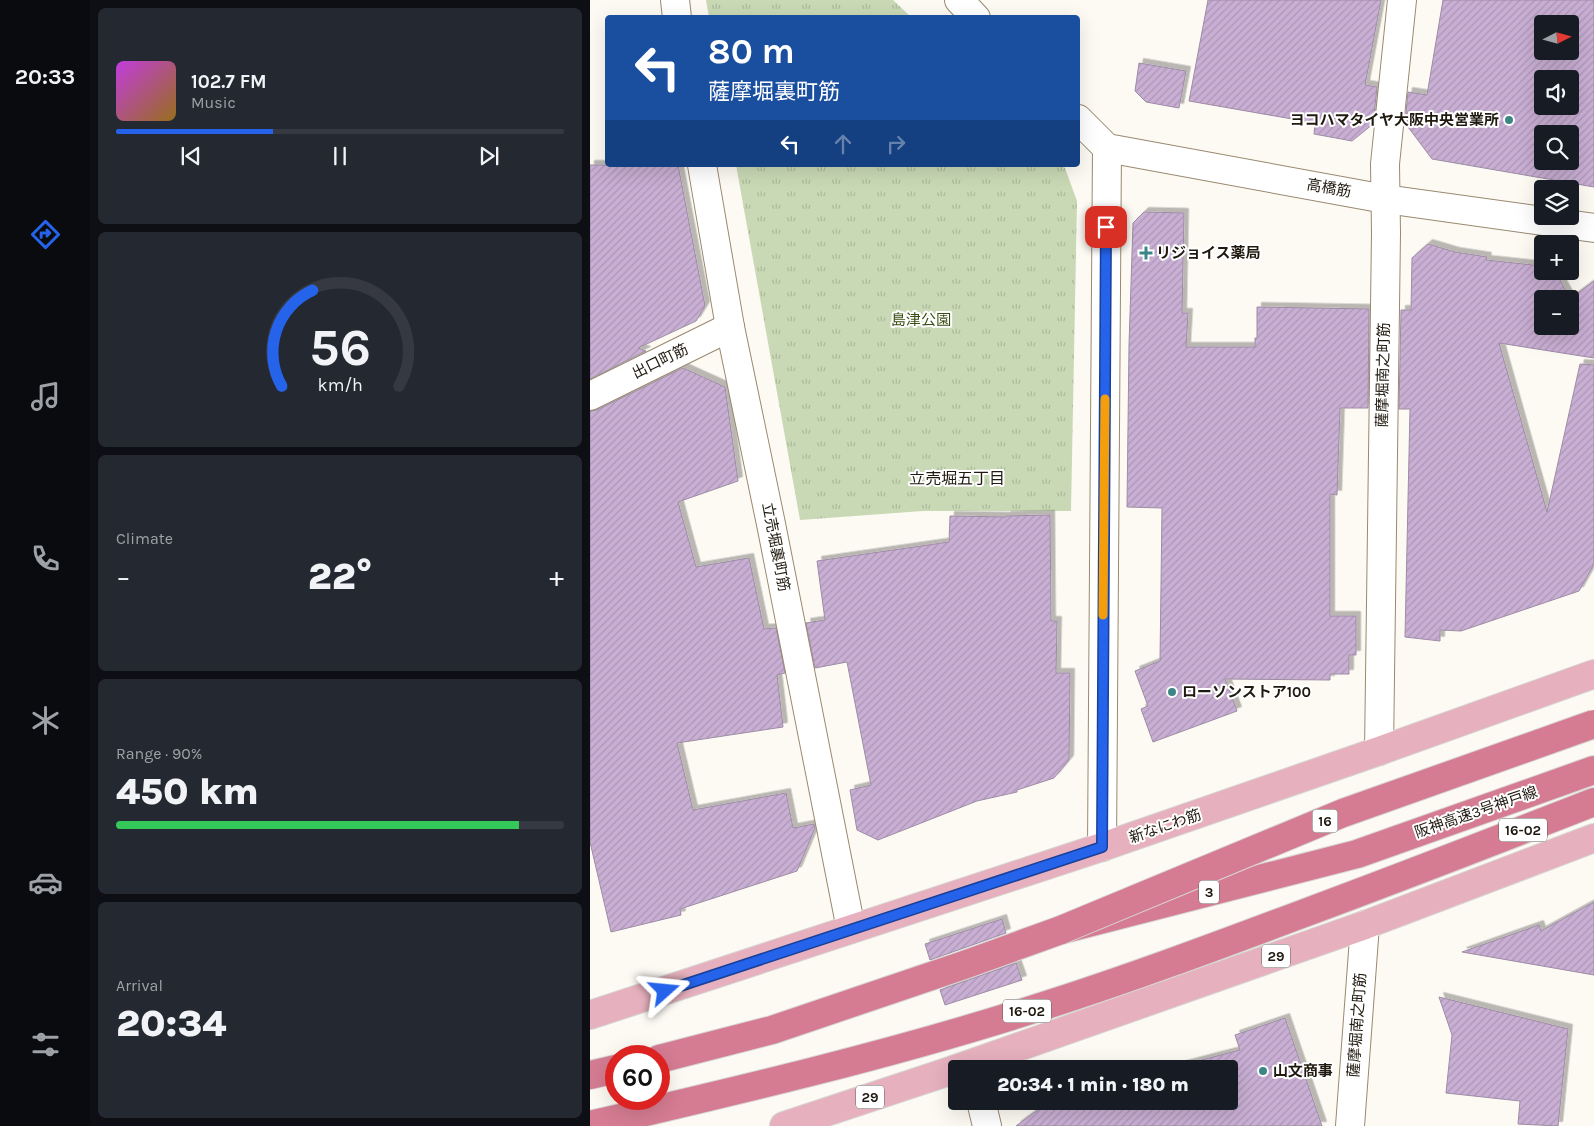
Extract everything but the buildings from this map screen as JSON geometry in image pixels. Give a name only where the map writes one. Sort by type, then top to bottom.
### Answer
[{"type":"highway","name":"16","points":[[1061,930],[1343,813],[1594,724]]},
{"type":"highway","name":"阪神高速3号神戸線","points":[[1061,930],[1357,854],[1594,770]]},
{"type":"highway","name":"16-02","points":[[590,1125],[779,1080],[905,1047],[1147,973],[1594,802]]},
{"type":"highway","points":[[670,1056],[772,1030],[1061,930]]},
{"type":"highway","points":[[590,1075],[605,1072]]},
{"type":"main road","name":"新なにわ筋","points":[[590,1015],[1102,847],[1594,674]]},
{"type":"main road","name":"29","points":[[985,1060],[1364,925],[1594,838]]},
{"type":"main road","name":"29","points":[[784,1126],[948,1073]]},
{"type":"street","points":[[674,0],[677,15]]},
{"type":"street","points":[[959,0],[973,15]]},
{"type":"street","name":"薩摩堀南之町筋","points":[[1379,751],[1385,164],[1402,0]]},
{"type":"street","points":[[1080,121],[1107,148],[1102,847]]},
{"type":"street","name":"高橋筋","points":[[1107,148],[1385,199],[1594,228]]},
{"type":"street","name":"立売堀裏町筋","points":[[702,167],[730,327],[773,533],[851,929]]},
{"type":"street","name":"出口町筋","points":[[590,396],[730,327]]},
{"type":"street","name":"薩摩堀南之町筋","points":[[1350,1126],[1364,925]]},
{"type":"street","points":[[983,1110],[986,1126]]},
{"type":"green space","points":[[706,0],[893,0],[909,15],[709,15]]},
{"type":"green space","name":"島津公園","points":[[736,167],[1064,167],[1077,201],[1071,511],[923,511],[800,520]]},
{"type":"slow traffic","points":[[1103,615],[1105,399]]},
{"type":"place","name":"ヨコハマタイヤ大阪中央営業所","points":[[1509,120]]},
{"type":"place","name":"リジョイス薬局","points":[[1146,253]]},
{"type":"place","name":"ローソンストア100","points":[[1172,692]]},
{"type":"place","name":"山文商事","points":[[1263,1071]]},
{"type":"district","name":"立売堀五丁目","points":[[957,478]]},
{"type":"route","points":[[665,991],[1102,847],[1106,227]]}]
